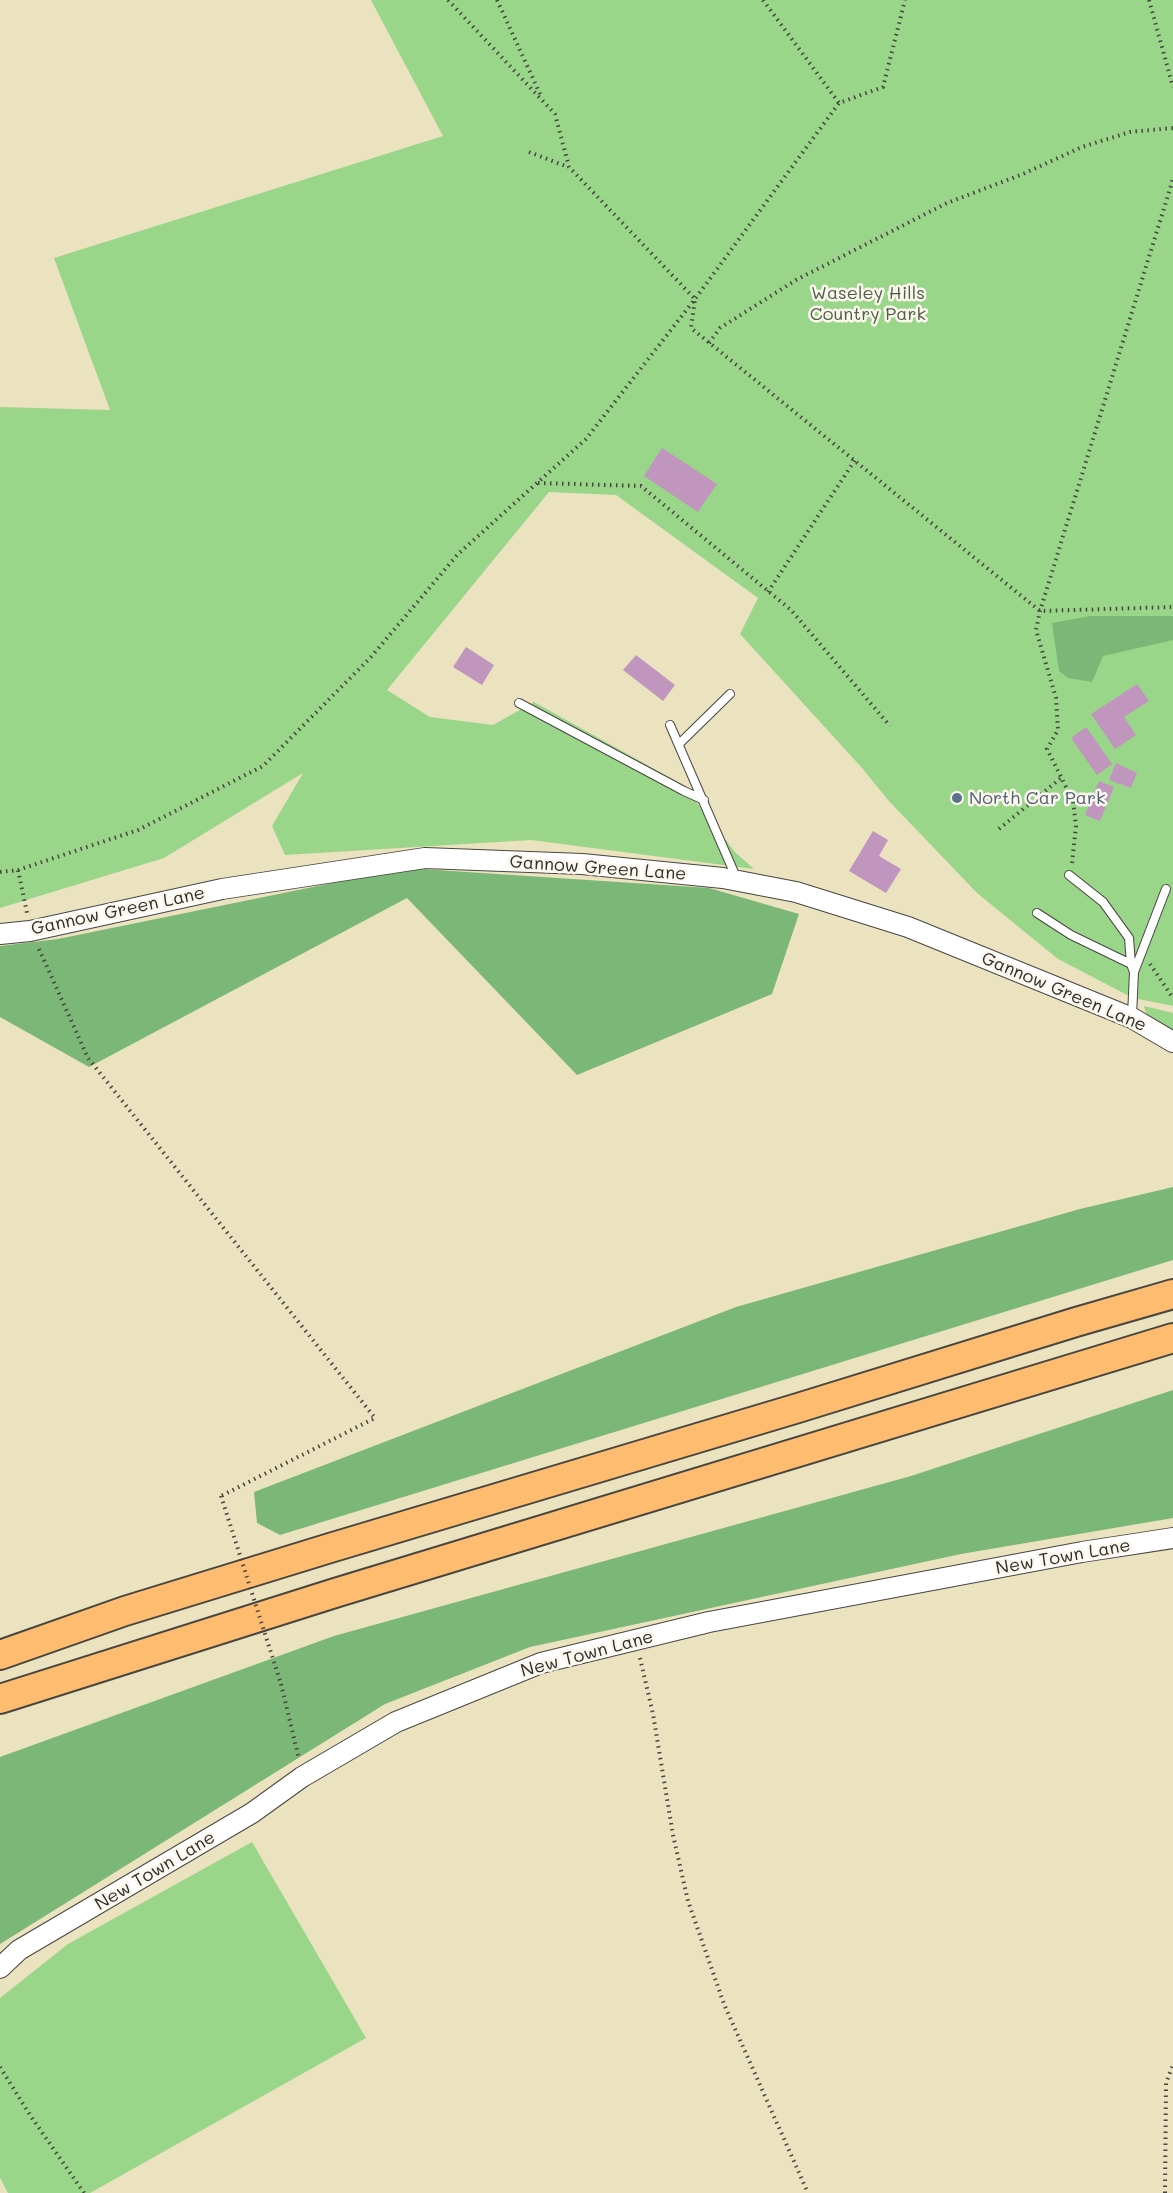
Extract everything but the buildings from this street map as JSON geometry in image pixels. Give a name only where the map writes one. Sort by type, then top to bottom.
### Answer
[{"type":"highway","points":[[0,1654],[125,1611],[295,1558],[1173,1294]]},
{"type":"highway","points":[[0,1699],[380,1579],[1173,1338]]},
{"type":"street","name":"Gannow Green Lane","points":[[0,934],[30,931],[222,889],[425,858],[582,864],[738,881],[796,892],[908,927],[1132,1018],[1173,1042]]},
{"type":"street","name":"New Town Lane","points":[[0,1968],[19,1950],[252,1813],[302,1777],[396,1722],[541,1663],[709,1622],[1082,1552],[1173,1538]]},
{"type":"lane","points":[[679,744],[730,694]]},
{"type":"lane","points":[[519,703],[704,800]]},
{"type":"lane","points":[[670,725],[738,881]]},
{"type":"lane","points":[[1069,875],[1102,902],[1129,938],[1131,964],[1134,972]]},
{"type":"lane","points":[[1132,1018],[1134,972],[1166,889]]},
{"type":"lane","points":[[1037,913],[1071,935],[1131,964]]},
{"type":"path","points":[[448,0],[555,114],[569,167]]},
{"type":"path","points":[[497,0],[542,100]]},
{"type":"path","points":[[763,0],[839,103]]},
{"type":"path","points":[[0,872],[18,870],[138,830],[263,766],[370,657],[458,554],[586,439],[695,299],[839,103],[883,87],[905,0]]},
{"type":"path","points":[[1149,0],[1173,87]]},
{"type":"path","points":[[709,343],[720,328],[796,280],[947,203],[1023,174],[1082,147],[1130,132],[1173,128]]},
{"type":"path","points":[[529,152],[569,167],[695,299]]},
{"type":"path","points":[[1069,875],[1076,826],[1073,801],[1047,749],[1058,730],[1056,698],[1036,630],[1040,610],[1173,179]]},
{"type":"path","points":[[695,299],[691,328],[1040,610],[1173,607]]},
{"type":"path","points":[[768,592],[855,460]]},
{"type":"path","points":[[537,483],[641,486],[791,610],[890,726]]},
{"type":"path","points":[[999,829],[1061,778]]},
{"type":"path","points":[[18,870],[30,931],[88,1058],[375,1419],[221,1496],[281,1684],[298,1750],[302,1777]]},
{"type":"path","points":[[1142,953],[1173,998]]},
{"type":"path","points":[[636,1639],[652,1714],[673,1835],[688,1900],[724,2004],[808,2193]]},
{"type":"path","points":[[1165,2193],[1166,2083],[1173,2065]]},
{"type":"path","points":[[0,2067],[84,2193]]},
{"type":"green space","name":"Waseley Hills Country Park","points":[[371,0],[1173,0],[1173,1006],[1133,998],[1058,959],[977,893],[888,800],[862,768],[740,634],[758,598],[616,495],[549,492],[387,690],[430,717],[493,725],[534,702],[683,785],[735,852],[754,869],[531,840],[285,855],[272,826],[303,773],[164,858],[0,908],[0,407],[110,410],[54,258],[443,136]]},
{"type":"green space","points":[[1091,616],[1173,616],[1173,640],[1103,656],[1092,682],[1068,678],[1059,671],[1052,623]]},
{"type":"green space","points":[[406,868],[709,888],[799,914],[772,994],[577,1075],[407,898],[89,1067],[0,1017],[0,946],[58,939]]},
{"type":"green space","points":[[1144,1006],[1173,1013],[1173,1034],[1148,1021]]},
{"type":"green space","points":[[1173,1187],[1173,1260],[280,1535],[257,1523],[254,1492],[736,1307],[1080,1209]]},
{"type":"green space","points":[[1173,1390],[1173,1518],[961,1554],[530,1647],[385,1704],[0,1944],[0,1757],[334,1636],[911,1476]]},
{"type":"green space","points":[[252,1842],[366,2038],[90,2193],[8,2193],[0,2178],[0,1998],[68,1944]]},
{"type":"place","name":"North Car Park","points":[[957,798]]}]
